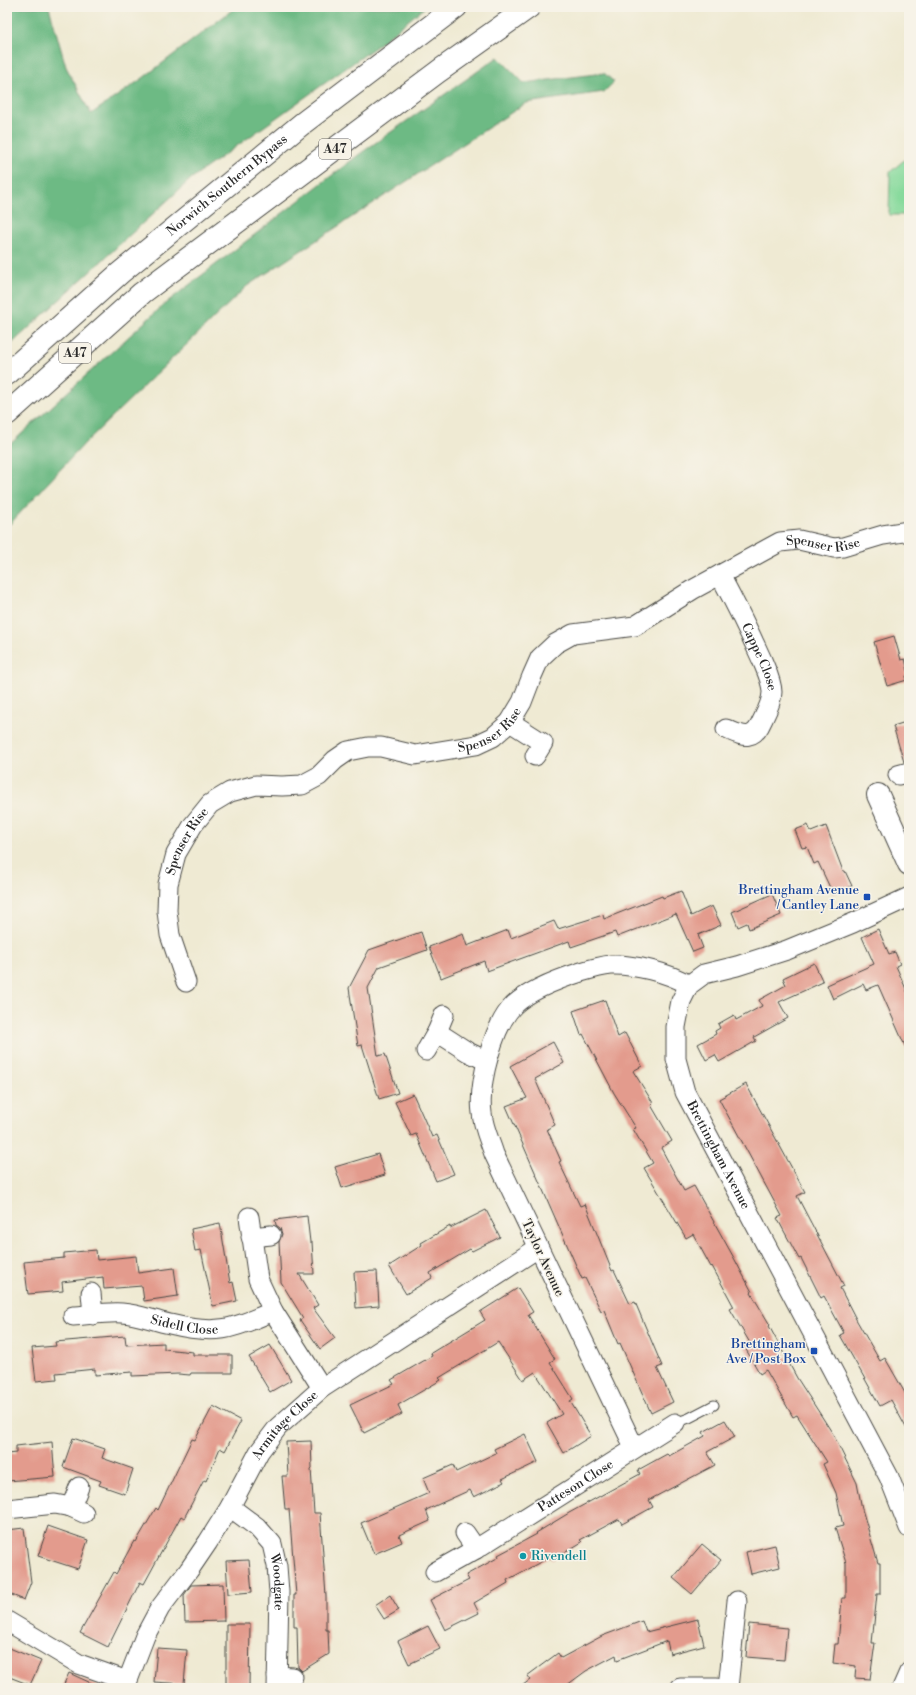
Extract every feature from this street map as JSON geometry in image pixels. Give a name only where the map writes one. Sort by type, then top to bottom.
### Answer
[{"type":"main road","name":"A47","points":[[302,123],[447,7]]},
{"type":"main road","name":"Norwich Southern Bypass","points":[[7,374],[120,273],[302,123],[456,7]]},
{"type":"main road","name":"A47","points":[[7,414],[142,293],[439,71],[529,7]]},
{"type":"main road","points":[[878,795],[909,864]]},
{"type":"street","name":"Spenser Rise","points":[[186,982],[170,935],[167,911],[168,884],[176,854],[194,825],[210,804],[230,792],[256,785],[302,785],[319,776],[335,760],[348,751],[368,747],[382,747],[415,754],[476,745],[493,737],[510,722],[522,702],[540,658],[555,644],[573,634],[635,626],[720,575],[780,542],[799,540],[834,548],[909,531]]},
{"type":"street","name":"Cappe Close","points":[[720,575],[746,624],[769,679],[772,692],[768,708],[758,731],[752,736],[742,736],[726,729]]},
{"type":"street","points":[[510,722],[542,743]]},
{"type":"street","points":[[689,985],[704,974],[737,966],[787,950],[853,923],[909,897]]},
{"type":"street","name":"Taylor Avenue","points":[[634,1447],[494,1154],[482,1113],[482,1086],[487,1061],[496,1034],[502,1022],[514,1005],[535,991],[562,978],[612,965],[645,969],[668,974],[689,985]]},
{"type":"street","name":"Brettingham Avenue","points":[[689,985],[681,1001],[676,1027],[676,1059],[686,1092],[889,1477],[909,1528]]},
{"type":"street","points":[[426,1051],[437,1032],[444,1015]]},
{"type":"street","points":[[437,1032],[468,1052],[487,1061]]},
{"type":"street","points":[[249,1217],[258,1280],[273,1311],[322,1388]]},
{"type":"street","points":[[251,1237],[271,1235]]},
{"type":"street","name":"Armitage Close","points":[[126,1684],[145,1636],[160,1608],[189,1570],[230,1508],[259,1452],[278,1427],[322,1388],[538,1248]]},
{"type":"street","points":[[91,1293],[93,1315]]},
{"type":"street","name":"Sidell Close","points":[[73,1316],[122,1313],[144,1316],[169,1324],[208,1331],[231,1328],[273,1311]]},
{"type":"street","name":"Patteson Close","points":[[435,1572],[476,1549],[634,1447],[675,1423]]},
{"type":"street","points":[[7,1508],[55,1504],[78,1510],[79,1487]]},
{"type":"street","name":"Woodgate","points":[[230,1508],[257,1527],[272,1544],[277,1566],[279,1592],[282,1680]]},
{"type":"street","points":[[465,1533],[476,1549]]},
{"type":"street","points":[[728,1688],[738,1601]]},
{"type":"street","points":[[7,1621],[79,1664],[126,1684]]},
{"type":"street","points":[[902,1688],[909,1672]]},
{"type":"street","points":[[680,1688],[717,1688]]},
{"type":"lane","points":[[675,1423],[690,1418],[714,1405]]},
{"type":"green space","points":[[7,7],[49,7],[66,67],[91,114],[143,78],[236,7],[425,7],[377,46],[192,178],[7,348]]},
{"type":"green space","points":[[498,57],[524,83],[604,73],[614,82],[604,92],[526,103],[247,286],[85,443],[7,527],[7,447],[167,302],[361,153]]},
{"type":"green space","points":[[909,156],[909,215],[889,215],[890,172]]},
{"type":"building","points":[[894,636],[901,660],[905,659],[909,675],[906,676],[907,680],[887,686],[874,642]]},
{"type":"building","points":[[909,721],[909,761],[904,762],[893,726]]},
{"type":"building","points":[[808,825],[811,832],[826,826],[843,871],[845,871],[852,886],[833,894],[818,862],[814,864],[807,847],[802,848],[795,830]]},
{"type":"building","points":[[681,891],[691,916],[712,906],[721,925],[698,935],[703,948],[693,952],[676,914],[617,937],[615,932],[571,947],[569,941],[487,971],[484,961],[441,978],[429,947],[463,934],[467,946],[508,930],[511,938],[554,921],[558,929],[603,915],[604,919],[662,896],[663,898]]},
{"type":"building","points":[[772,894],[781,915],[749,929],[747,923],[738,927],[732,912]]},
{"type":"building","points":[[878,929],[889,954],[895,952],[900,964],[896,966],[909,996],[909,1055],[878,985],[866,990],[863,984],[833,999],[827,985],[874,964],[862,937]]},
{"type":"building","points":[[421,932],[427,950],[379,967],[368,988],[378,1056],[385,1054],[398,1093],[379,1099],[362,1045],[358,1046],[349,988],[369,950]]},
{"type":"building","points":[[814,963],[823,982],[779,1002],[788,1018],[754,1037],[756,1041],[719,1062],[715,1055],[706,1060],[698,1044],[716,1034],[715,1031],[720,1028],[718,1024],[734,1015],[736,1020],[762,1006],[759,1000],[786,985],[783,978]]},
{"type":"building","points":[[605,1000],[618,1037],[625,1033],[642,1066],[633,1071],[653,1103],[651,1105],[672,1141],[661,1148],[684,1191],[694,1186],[734,1258],[752,1292],[751,1293],[770,1325],[769,1326],[797,1378],[833,1434],[857,1483],[862,1509],[878,1563],[880,1563],[880,1594],[877,1594],[872,1643],[875,1643],[870,1679],[855,1678],[856,1666],[833,1663],[835,1644],[838,1644],[842,1598],[846,1598],[846,1563],[835,1528],[843,1526],[836,1493],[823,1464],[827,1462],[797,1415],[793,1417],[766,1370],[760,1374],[744,1346],[750,1343],[730,1309],[734,1307],[712,1266],[711,1267],[693,1234],[686,1238],[644,1168],[653,1163],[633,1129],[636,1128],[614,1093],[583,1034],[581,1035],[573,1011]]},
{"type":"building","points":[[553,1042],[564,1063],[535,1079],[555,1125],[547,1129],[561,1161],[559,1162],[580,1206],[585,1204],[612,1271],[614,1270],[630,1304],[635,1302],[662,1366],[657,1368],[673,1402],[651,1413],[620,1343],[618,1344],[604,1310],[601,1311],[585,1278],[582,1279],[506,1106],[527,1098],[510,1066]]},
{"type":"building","points":[[746,1084],[805,1192],[797,1196],[844,1286],[840,1288],[857,1321],[880,1361],[885,1358],[909,1400],[909,1433],[891,1400],[880,1406],[840,1335],[844,1333],[824,1296],[821,1298],[801,1258],[799,1259],[777,1218],[782,1216],[719,1099]]},
{"type":"building","points":[[413,1094],[432,1137],[437,1135],[454,1174],[436,1181],[416,1134],[411,1136],[395,1102]]},
{"type":"building","points":[[378,1154],[385,1175],[342,1188],[335,1167]]},
{"type":"building","points":[[486,1210],[500,1237],[472,1251],[470,1249],[430,1273],[432,1278],[406,1294],[389,1266],[422,1245],[421,1243],[450,1226],[450,1228]]},
{"type":"building","points":[[307,1216],[310,1242],[312,1242],[314,1274],[299,1274],[318,1305],[313,1308],[335,1338],[320,1349],[300,1320],[303,1318],[281,1282],[279,1242],[282,1234],[280,1228],[276,1225],[275,1220]]},
{"type":"building","points":[[220,1223],[230,1283],[233,1282],[237,1301],[213,1306],[201,1250],[195,1251],[191,1229]]},
{"type":"building","points":[[96,1250],[97,1260],[136,1256],[138,1273],[174,1268],[178,1296],[144,1301],[142,1286],[104,1289],[103,1277],[62,1282],[63,1291],[28,1294],[24,1262],[64,1258],[64,1253]]},
{"type":"building","points":[[377,1271],[379,1306],[356,1308],[354,1272]]},
{"type":"building","points":[[518,1288],[533,1312],[528,1315],[555,1359],[550,1362],[573,1399],[570,1401],[591,1436],[564,1453],[547,1423],[562,1414],[535,1372],[523,1380],[498,1342],[439,1378],[441,1380],[398,1405],[402,1414],[364,1433],[350,1405],[394,1384],[391,1380],[432,1356],[431,1353],[485,1320],[480,1312]]},
{"type":"building","points":[[125,1336],[126,1345],[164,1343],[164,1349],[193,1352],[193,1355],[232,1355],[232,1373],[191,1373],[190,1375],[178,1374],[132,1376],[132,1372],[95,1375],[95,1369],[56,1373],[57,1379],[36,1381],[32,1348],[56,1346],[55,1342]]},
{"type":"building","points":[[270,1345],[291,1380],[270,1392],[249,1357]]},
{"type":"building","points":[[213,1406],[241,1421],[225,1451],[220,1448],[206,1481],[204,1480],[184,1518],[181,1516],[144,1584],[140,1582],[108,1647],[80,1633],[114,1572],[116,1574],[134,1541],[136,1542],[156,1508],[158,1510],[192,1439],[195,1440]]},
{"type":"building","points":[[725,1420],[735,1437],[707,1452],[715,1465],[649,1500],[653,1507],[622,1524],[619,1519],[580,1540],[582,1542],[552,1560],[550,1557],[507,1580],[508,1583],[474,1603],[479,1613],[445,1630],[430,1600],[469,1580],[466,1575],[499,1557],[498,1555],[537,1534],[536,1533],[569,1513],[640,1474],[638,1470],[667,1454],[669,1456],[705,1436],[703,1432]]},
{"type":"building","points":[[525,1434],[538,1462],[502,1479],[504,1482],[474,1497],[470,1490],[426,1510],[430,1521],[399,1535],[402,1542],[374,1554],[361,1523],[429,1493],[423,1478],[453,1465],[456,1472],[496,1453],[494,1449]]},
{"type":"building","points":[[73,1438],[105,1449],[102,1458],[133,1469],[125,1494],[99,1485],[101,1481],[63,1467]]},
{"type":"building","points":[[311,1441],[314,1513],[320,1513],[326,1596],[326,1630],[328,1630],[329,1654],[302,1671],[298,1667],[297,1627],[294,1627],[294,1595],[296,1595],[289,1509],[285,1509],[282,1476],[288,1476],[286,1442]]},
{"type":"building","points":[[52,1442],[55,1477],[7,1481],[7,1454],[16,1453],[16,1446]]},
{"type":"building","points":[[48,1526],[88,1540],[78,1569],[38,1556]]},
{"type":"building","points":[[24,1528],[31,1582],[24,1600],[7,1593],[7,1530]]},
{"type":"building","points":[[702,1544],[721,1560],[692,1594],[673,1578]]},
{"type":"building","points":[[775,1545],[780,1567],[751,1574],[746,1552]]},
{"type":"building","points":[[249,1560],[252,1592],[228,1594],[226,1561]]},
{"type":"building","points":[[223,1584],[224,1621],[185,1622],[184,1595],[191,1585]]},
{"type":"building","points":[[390,1595],[399,1610],[384,1619],[375,1605]]},
{"type":"building","points":[[698,1619],[704,1645],[670,1654],[667,1641],[617,1660],[616,1655],[586,1671],[563,1688],[519,1688],[530,1680],[527,1676],[558,1653],[561,1658],[602,1636],[642,1621],[646,1632]]},
{"type":"building","points":[[226,1624],[250,1624],[249,1688],[226,1688]]},
{"type":"building","points":[[749,1624],[787,1628],[784,1660],[746,1657]]},
{"type":"building","points":[[428,1626],[440,1649],[409,1664],[398,1641]]},
{"type":"building","points":[[7,1647],[41,1661],[30,1685],[7,1676]]},
{"type":"building","points":[[157,1648],[187,1650],[184,1684],[154,1682]]},
{"type":"building","points":[[69,1673],[102,1688],[62,1688]]},
{"type":"place","name":"Brettingham Avenue / Cantley Lane","points":[[867,897]]},
{"type":"place","name":"Brettingham Ave / Post Box","points":[[814,1351]]},
{"type":"place","name":"Rivendell","points":[[523,1556]]}]
